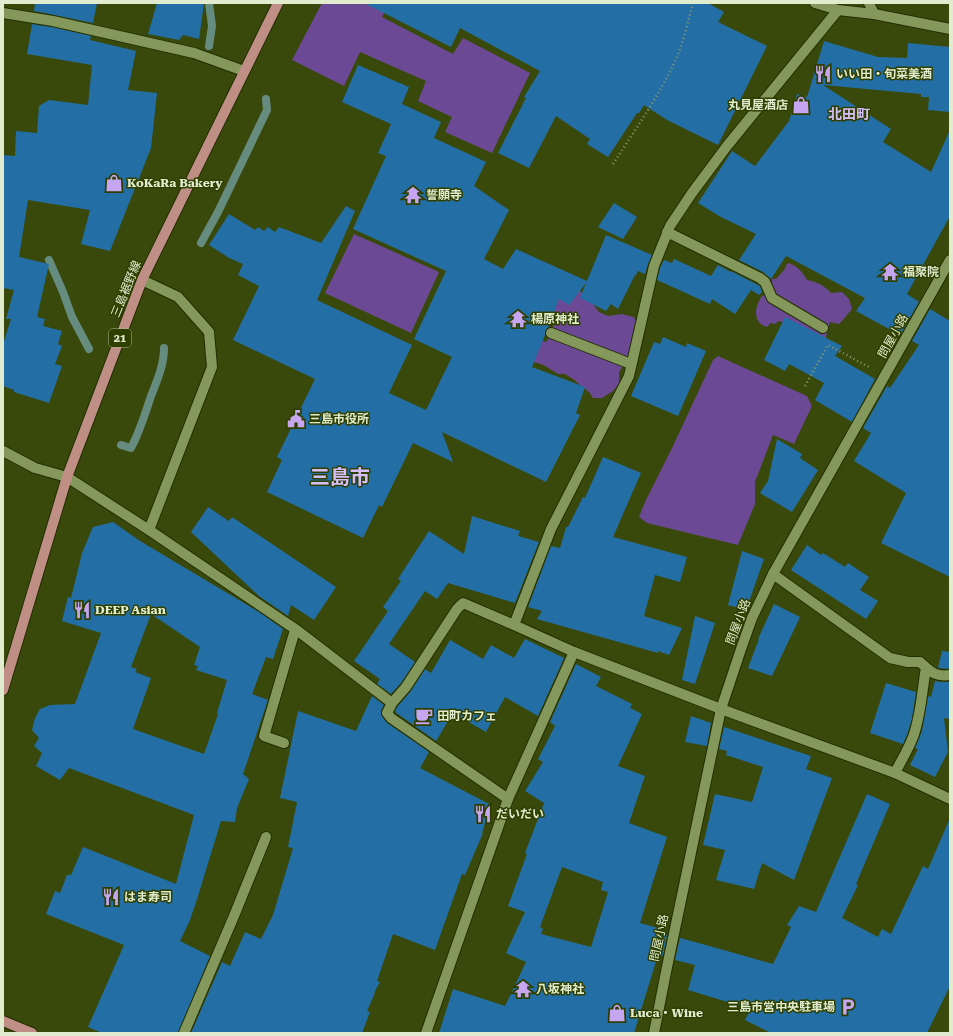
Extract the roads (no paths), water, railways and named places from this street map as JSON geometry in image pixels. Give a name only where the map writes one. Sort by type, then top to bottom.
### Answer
[{"type":"main road","name":"三島裾野線","points":[[3,690],[67,477],[142,280],[278,3]]},
{"type":"main road","points":[[3,1021],[32,1033]]},
{"type":"street","points":[[815,3],[838,10],[874,14],[950,29]]},
{"type":"street","points":[[869,3],[874,14]]},
{"type":"street","points":[[514,625],[551,529],[629,376],[654,266],[670,226],[692,193],[727,146],[838,10]]},
{"type":"street","points":[[3,13],[53,21],[194,53],[244,71]]},
{"type":"street","points":[[668,232],[760,278],[765,282],[772,298],[824,328]]},
{"type":"street","name":"問屋小路","points":[[654,1033],[721,709],[752,618],[774,574],[950,260]]},
{"type":"street","points":[[142,280],[178,297],[209,332],[212,367],[149,530]]},
{"type":"street","points":[[551,333],[631,364]]},
{"type":"street","points":[[3,451],[35,468],[67,477],[149,530],[295,630],[392,703]]},
{"type":"street","points":[[774,574],[890,658],[908,662],[920,662],[936,675],[950,675]]},
{"type":"street","points":[[508,799],[391,718],[387,713],[392,703],[406,687],[457,609],[463,603],[574,652],[721,709],[894,773],[950,798]]},
{"type":"street","points":[[284,743],[264,736],[295,630]]},
{"type":"street","points":[[426,1033],[508,799],[574,652]]},
{"type":"street","points":[[894,773],[908,748],[917,723],[926,668]]},
{"type":"street","points":[[184,1033],[266,837]]},
{"type":"waterway","points":[[209,3],[212,26],[209,46]]},
{"type":"waterway","points":[[201,243],[218,212],[267,110],[266,99]]},
{"type":"waterway","points":[[49,260],[72,317],[89,349]]},
{"type":"waterway","points":[[121,445],[131,448],[137,435],[160,373],[164,348]]},
{"type":"place","name":"いい田・旬菜美酒","points":[[823,74]]},
{"type":"place","name":"丸見屋酒店","points":[[801,105]]},
{"type":"place","name":"KoKaRa Bakery","points":[[114,183]]},
{"type":"place","name":"誓願寺","points":[[413,195]]},
{"type":"place","name":"福聚院","points":[[890,272]]},
{"type":"place","name":"楊原神社","points":[[518,319]]},
{"type":"place","name":"三島市役所","points":[[296,419]]},
{"type":"place","name":"DEEP Asian","points":[[82,610]]},
{"type":"place","name":"田町カフェ","points":[[424,716]]},
{"type":"place","name":"だいだい","points":[[483,814]]},
{"type":"place","name":"はま寿司","points":[[111,897]]},
{"type":"place","name":"八坂神社","points":[[523,989]]},
{"type":"place","name":"三島市営中央駐車場","points":[[848,1007]]},
{"type":"place","name":"Luca・Wine","points":[[617,1013]]},
{"type":"district","name":"北田町","points":[[849,114]]},
{"type":"district","name":"三島市","points":[[340,477]]}]
